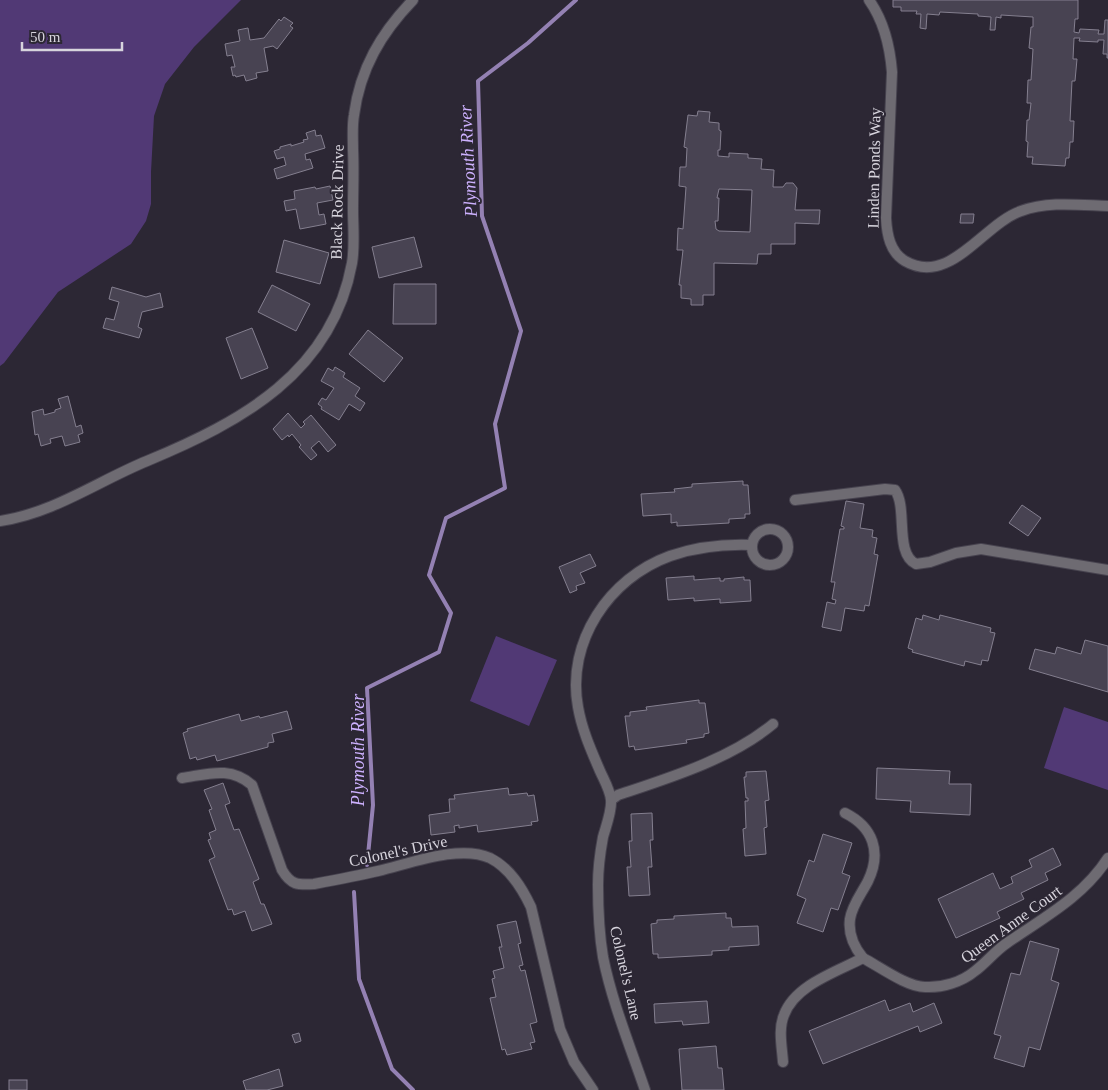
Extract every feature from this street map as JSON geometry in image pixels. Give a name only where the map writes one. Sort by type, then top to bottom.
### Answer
[{"type":"street","name":"Black Rock Drive","points":[[0,521],[28,514],[74,497],[138,464],[208,434],[252,409],[288,380],[316,348],[331,324],[342,299],[352,262],[353,116],[363,76],[376,46],[395,18],[413,0]]},
{"type":"street","name":"Linden Ponds Way","points":[[869,0],[880,20],[890,56],[892,72],[886,218],[889,241],[894,251],[901,258],[910,264],[920,267],[943,264],[961,255],[1007,216],[1033,207],[1059,204],[1108,206]]},
{"type":"street","points":[[795,500],[886,489],[894,490],[898,499],[906,554],[916,564],[930,562],[956,552],[981,549],[1108,570]]},
{"type":"street","points":[[752,545],[698,549],[668,557],[641,571],[615,592],[598,612],[583,642],[578,660],[576,691],[585,736],[611,800],[618,795],[719,757],[757,736],[773,724]]},
{"type":"street","name":"Colonel's Drive","points":[[182,778],[217,772],[227,773],[244,778],[252,785],[282,870],[293,883],[301,885],[314,884],[448,855],[476,854],[490,858],[502,866],[523,891],[531,908],[560,1029],[574,1062],[593,1090]]},
{"type":"street","name":"Colonel's Lane","points":[[611,800],[599,860],[600,935],[603,957],[617,1008],[645,1090]]},
{"type":"street","points":[[783,1062],[781,1031],[784,1016],[795,996],[806,987],[863,958],[856,950],[850,934],[850,919],[855,903],[868,879],[875,849],[870,836],[862,824],[845,813]]},
{"type":"street","name":"Queen Anne Court","points":[[863,958],[903,980],[922,987],[938,987],[957,981],[974,972],[1000,948],[1072,899],[1108,858]]},
{"type":"shaded area","points":[[0,0],[241,0],[194,47],[165,84],[154,116],[151,204],[146,221],[131,244],[58,292],[0,366]]},
{"type":"shaded area","points":[[496,636],[557,660],[529,726],[470,701]]},
{"type":"shaded area","points":[[1064,707],[1108,722],[1108,790],[1044,768]]},
{"type":"building","points":[[893,0],[1078,0],[1078,19],[1075,19],[1074,32],[1079,33],[1080,29],[1099,30],[1098,34],[1104,34],[1105,20],[1108,20],[1108,58],[1107,54],[1103,54],[1104,40],[1098,40],[1098,42],[1079,41],[1080,38],[1074,38],[1073,59],[1077,59],[1075,81],[1072,81],[1070,121],[1074,121],[1073,142],[1070,142],[1069,158],[1066,158],[1065,166],[1032,164],[1033,157],[1027,157],[1027,120],[1029,120],[1031,103],[1027,103],[1028,80],[1031,80],[1033,49],[1029,48],[1033,17],[1001,15],[1001,18],[996,17],[995,30],[990,30],[991,17],[978,16],[978,14],[940,12],[939,15],[927,14],[926,29],[920,28],[921,14],[916,14],[917,11],[901,11],[901,7],[893,7]]},
{"type":"building","points":[[284,17],[293,23],[290,26],[293,28],[277,49],[273,46],[264,48],[268,71],[256,73],[257,78],[246,81],[244,75],[233,76],[231,67],[235,67],[232,55],[227,56],[225,44],[240,41],[238,30],[248,28],[250,40],[264,38],[279,19],[281,21]]},
{"type":"building","points":[[698,111],[710,112],[709,122],[719,123],[719,130],[721,131],[718,156],[729,157],[729,153],[748,154],[748,158],[762,159],[761,169],[774,170],[773,187],[783,187],[786,183],[793,183],[797,188],[795,210],[820,210],[819,224],[795,223],[795,244],[771,244],[771,254],[758,254],[757,264],[714,263],[714,295],[703,295],[703,305],[691,305],[691,299],[681,298],[681,285],[679,285],[683,250],[677,250],[678,228],[683,229],[686,187],[679,186],[680,167],[686,167],[687,148],[684,147],[688,115],[697,116]],"holes":[[[719,189],[752,190],[750,232],[719,231],[716,229],[715,221],[718,221],[719,198],[717,198]]]},
{"type":"building","points":[[315,130],[316,136],[321,135],[325,148],[305,154],[306,160],[310,159],[313,168],[277,179],[274,169],[286,165],[284,157],[277,159],[274,151],[280,149],[280,147],[304,142],[303,140],[308,139],[306,133]]},
{"type":"building","points":[[330,186],[333,200],[317,203],[319,215],[324,214],[326,224],[300,229],[296,209],[286,211],[284,201],[295,199],[294,191]]},
{"type":"building","points":[[961,214],[974,214],[973,223],[960,223]]},
{"type":"building","points":[[414,237],[422,267],[379,278],[372,247]]},
{"type":"building","points":[[284,240],[329,253],[320,284],[276,272]]},
{"type":"building","points":[[394,284],[436,284],[436,324],[393,324]]},
{"type":"building","points":[[272,285],[310,304],[296,331],[258,312]]},
{"type":"building","points":[[112,287],[146,297],[160,293],[163,307],[142,312],[138,327],[142,329],[139,338],[103,328],[106,318],[114,320],[119,302],[109,299]]},
{"type":"building","points":[[252,328],[268,368],[241,379],[226,338]]},
{"type":"building","points":[[368,330],[403,358],[384,382],[349,354]]},
{"type":"building","points":[[335,367],[345,373],[343,377],[360,388],[355,396],[365,403],[360,411],[349,404],[339,420],[321,409],[322,407],[318,404],[322,398],[326,400],[334,388],[321,381],[328,368],[333,371]]},
{"type":"building","points":[[68,396],[76,427],[81,425],[83,433],[78,435],[80,442],[65,446],[62,436],[50,439],[51,443],[41,446],[38,434],[35,435],[32,412],[43,409],[44,415],[55,412],[55,410],[61,408],[58,399]]},
{"type":"building","points":[[288,413],[301,428],[305,424],[303,422],[311,415],[336,445],[328,452],[319,441],[311,448],[317,455],[311,460],[299,447],[301,445],[292,434],[282,440],[273,429]]},
{"type":"building","points":[[743,481],[743,485],[748,485],[750,514],[745,514],[745,518],[729,519],[729,523],[677,526],[677,522],[671,523],[671,514],[643,516],[641,494],[675,492],[674,489],[692,487],[692,484]]},
{"type":"building","points":[[846,501],[864,504],[860,528],[873,530],[872,537],[877,538],[874,554],[878,555],[869,606],[865,605],[864,611],[845,608],[841,631],[822,627],[827,602],[835,604],[836,600],[832,599],[835,582],[831,582],[840,529],[844,529],[841,526]]},
{"type":"building","points":[[1022,505],[1041,518],[1028,536],[1009,523]]},
{"type":"building","points":[[590,554],[596,566],[580,573],[585,583],[576,586],[577,590],[570,593],[559,567]]},
{"type":"building","points":[[694,576],[694,580],[720,578],[720,581],[744,577],[744,580],[750,580],[751,601],[720,603],[720,599],[668,600],[666,578]]},
{"type":"building","points":[[923,615],[939,620],[940,615],[991,628],[990,632],[995,633],[988,661],[982,660],[981,665],[965,661],[964,666],[912,652],[913,650],[908,648],[916,618],[922,620]]},
{"type":"building","points":[[1085,640],[1108,646],[1108,692],[1029,669],[1035,649],[1055,654],[1057,647],[1081,654]]},
{"type":"building","points":[[699,700],[699,703],[705,703],[709,733],[704,734],[704,737],[686,740],[687,743],[635,750],[634,746],[629,747],[625,716],[630,716],[630,712],[647,710],[646,707]]},
{"type":"building","points":[[287,711],[292,729],[272,734],[274,742],[268,743],[268,747],[217,761],[215,755],[197,760],[196,757],[190,759],[183,733],[188,731],[187,729],[239,714],[241,721]]},
{"type":"building","points":[[877,768],[950,771],[949,784],[971,784],[970,815],[910,812],[911,801],[876,799]]},
{"type":"building","points":[[766,771],[769,800],[765,801],[767,827],[764,828],[766,854],[745,856],[743,829],[746,828],[745,801],[748,801],[748,798],[746,798],[744,777],[746,777],[746,772]]},
{"type":"building","points":[[223,783],[230,803],[225,805],[234,830],[239,829],[259,879],[253,882],[261,904],[264,904],[272,924],[252,931],[245,911],[234,915],[232,909],[228,910],[209,860],[215,857],[208,840],[211,839],[209,833],[216,830],[209,810],[212,809],[204,790]]},
{"type":"building","points":[[508,788],[509,795],[527,793],[528,796],[534,795],[538,821],[531,822],[532,825],[478,832],[477,825],[459,828],[459,825],[454,826],[455,832],[431,835],[429,815],[450,812],[449,799],[455,799],[454,795]]},
{"type":"building","points":[[652,813],[653,840],[650,840],[652,867],[648,867],[650,895],[629,896],[627,867],[631,867],[629,841],[632,841],[631,814]]},
{"type":"building","points":[[823,834],[852,843],[842,873],[850,876],[838,910],[831,908],[823,932],[797,923],[806,899],[797,895],[809,860],[814,862]]},
{"type":"building","points":[[1053,848],[1061,865],[1045,873],[1048,880],[1021,893],[1024,899],[997,912],[1000,918],[956,938],[938,899],[993,873],[1000,889],[1013,883],[1011,877],[1032,867],[1029,860]]},
{"type":"building","points":[[726,913],[726,918],[731,918],[732,927],[758,926],[759,945],[729,947],[729,950],[712,951],[712,955],[658,958],[658,954],[653,954],[651,924],[657,923],[657,920],[674,919],[674,916]]},
{"type":"building","points":[[516,921],[521,943],[518,944],[523,965],[519,966],[521,971],[525,970],[537,1022],[530,1024],[535,1042],[530,1043],[532,1049],[507,1055],[505,1049],[502,1050],[490,998],[496,997],[492,979],[495,978],[493,971],[504,968],[499,947],[502,947],[497,925]]},
{"type":"building","points":[[1030,941],[1059,949],[1051,980],[1059,983],[1040,1050],[1029,1047],[1024,1067],[994,1058],[1001,1036],[994,1034],[1011,973],[1020,975]]},
{"type":"building","points":[[885,1000],[889,1011],[910,1003],[913,1012],[934,1003],[942,1023],[920,1032],[918,1026],[823,1064],[809,1031]]},
{"type":"building","points":[[707,1001],[709,1023],[683,1025],[682,1021],[655,1023],[654,1004]]},
{"type":"building","points":[[299,1033],[301,1041],[295,1043],[292,1035]]},
{"type":"building","points":[[716,1046],[718,1068],[722,1068],[724,1090],[682,1090],[679,1049]]},
{"type":"building","points":[[279,1069],[283,1086],[267,1090],[246,1090],[243,1081]]},
{"type":"building","points":[[9,1080],[27,1080],[27,1090],[9,1090]]},
{"type":"waterway","name":"Plymouth River","points":[[367,865],[373,805],[367,688],[439,652],[451,613],[429,575],[446,518],[505,488],[495,424],[521,331],[482,216],[478,81],[528,43],[576,0]]},
{"type":"waterway","name":"Plymouth River","points":[[354,892],[359,979],[392,1069],[413,1090]]}]
